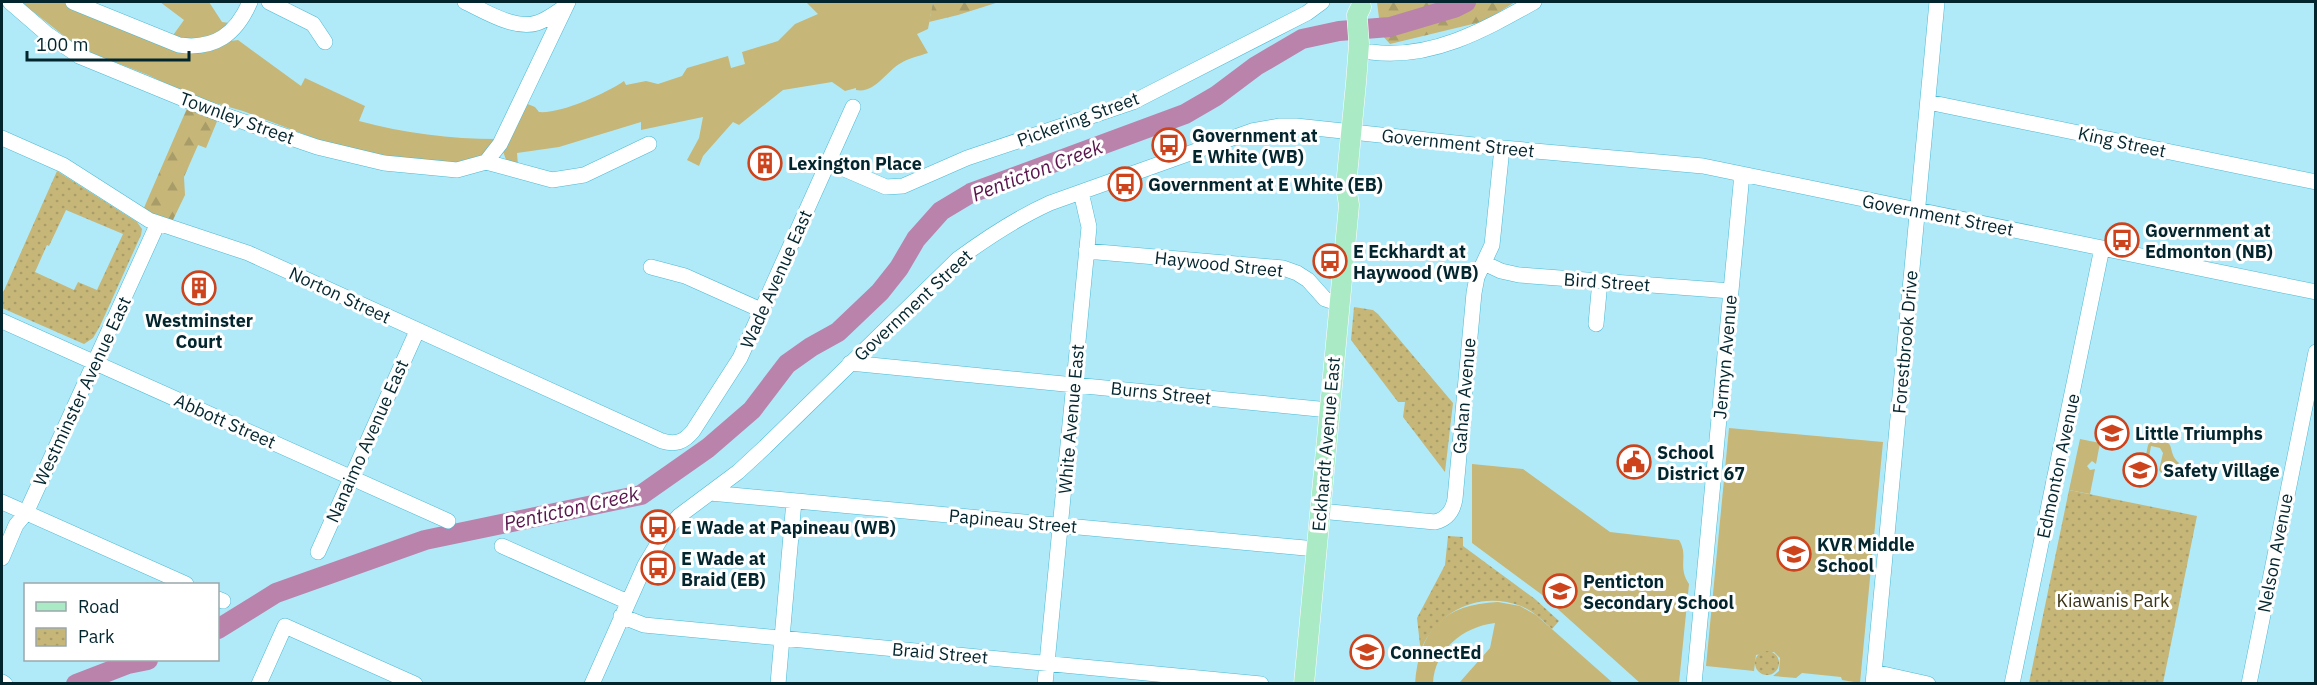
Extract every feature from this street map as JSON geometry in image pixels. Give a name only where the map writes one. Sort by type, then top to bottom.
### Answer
[{"type":"main road","name":"Eckhardt Avenue East","points":[[1304,684],[1349,205],[1357,187],[1357,133],[1367,46],[1363,8]]},
{"type":"street","name":"Townley Street","points":[[10,2],[47,34],[79,56],[218,112],[316,147],[417,168],[457,170],[486,162]]},
{"type":"street","points":[[73,2],[179,45],[195,47],[215,42],[231,33],[243,19],[250,2]]},
{"type":"street","points":[[269,2],[313,24],[325,42]]},
{"type":"street","points":[[465,2],[506,20],[527,25],[540,23],[567,4]]},
{"type":"street","name":"Pickering Street","points":[[828,162],[886,187],[903,186],[967,159],[1133,102],[1326,2]]},
{"type":"street","points":[[1367,46],[1385,54],[1439,47],[1479,32],[1534,2]]},
{"type":"street","name":"Forestbrook Drive","points":[[1874,678],[1937,2]]},
{"type":"street","points":[[567,4],[500,144],[486,162],[552,180],[584,175],[649,144]]},
{"type":"street","name":"King Street","points":[[1928,102],[2316,182]]},
{"type":"street","name":"Wade Avenue East","points":[[682,441],[693,431],[740,358],[853,107]]},
{"type":"street","name":"Government Street","points":[[710,493],[765,447],[958,259],[987,238],[1028,213],[1081,192],[1252,131],[1280,126],[1672,162],[1742,174],[2316,292]]},
{"type":"street","name":"Norton Street","points":[[2,138],[63,165],[149,220],[248,253],[662,441],[676,443],[682,441]]},
{"type":"street","name":"Gahan Avenue","points":[[1320,511],[1430,522],[1441,521],[1449,515],[1455,499],[1474,293],[1477,277],[1492,245],[1494,235],[1502,148]]},
{"type":"street","name":"Jermyn Avenue","points":[[1694,684],[1742,174]]},
{"type":"street","name":"White Avenue East","points":[[1046,684],[1086,251],[1088,219],[1081,192]]},
{"type":"street","name":"Westminster Avenue East","points":[[2,558],[16,525],[26,513],[158,223]]},
{"type":"street","name":"Edmonton Avenue","points":[[2012,684],[2102,248]]},
{"type":"street","name":"Haywood Street","points":[[1086,251],[1283,268],[1308,280],[1325,299],[1340,304]]},
{"type":"street","name":"Bird Street","points":[[1484,263],[1510,274],[1731,291]]},
{"type":"street","points":[[651,267],[685,276],[761,310]]},
{"type":"street","points":[[1596,324],[1600,281]]},
{"type":"street","name":"Abbott Street","points":[[2,321],[448,521]]},
{"type":"street","name":"Nanaimo Avenue East","points":[[318,552],[417,331]]},
{"type":"street","name":"Nelson Avenue","points":[[2249,684],[2316,352]]},
{"type":"street","name":"Burns Street","points":[[850,363],[1329,410]]},
{"type":"street","points":[[592,684],[655,544],[679,516],[710,493]]},
{"type":"street","name":"Papineau Street","points":[[710,493],[1316,549]]},
{"type":"street","points":[[778,684],[794,501]]},
{"type":"street","points":[[2,502],[182,583]]},
{"type":"street","name":"Braid Street","points":[[502,546],[625,609],[644,625],[1261,684]]},
{"type":"street","points":[[259,684],[285,626],[415,684]]},
{"type":"street","points":[[1874,678],[1928,684]]},
{"type":"green space","points":[[21,2],[64,2],[178,48],[238,40],[301,86],[305,78],[365,106],[359,121],[427,134],[497,139],[482,156],[456,164],[399,160],[340,148],[243,111],[197,98],[148,75],[87,51],[73,43]]},
{"type":"green space","points":[[160,2],[209,2],[222,22],[229,23],[234,20],[205,41],[171,38],[184,20]]},
{"type":"green space","points":[[806,2],[933,2],[928,29],[917,34],[928,53],[901,63],[869,89],[856,90],[856,88],[845,91],[832,82],[783,90],[739,125],[733,122],[703,156],[699,166],[687,160],[699,138],[703,117],[641,130],[641,122],[559,147],[517,153],[518,165],[506,160],[503,151],[525,103],[535,107],[539,112],[548,112],[582,102],[624,81],[626,85],[646,81],[658,84],[682,76],[687,68],[728,56],[731,68],[745,64],[742,52],[778,41],[795,24],[818,14]]},
{"type":"green space","points":[[933,2],[999,2],[929,22]]},
{"type":"green space","points":[[1377,2],[1515,2],[1485,21],[1390,44],[1381,34]]},
{"type":"green space","points":[[188,106],[218,119],[206,148],[198,145],[184,177],[185,195],[172,222],[143,210]]},
{"type":"green space","points":[[57,171],[137,222],[142,229],[100,326],[93,338],[84,344],[2,308],[2,295]],"holes":[[[66,210],[123,234],[97,290],[78,282],[74,290],[35,272]]]},
{"type":"green space","points":[[1354,307],[1373,310],[1378,314],[1453,403],[1445,472],[1403,417],[1405,402],[1398,402],[1351,340]]},
{"type":"green space","name":"KVR Middle School","points":[[1729,428],[1883,442],[1860,683],[1842,680],[1841,677],[1802,673],[1796,678],[1773,676],[1779,671],[1780,658],[1774,652],[1756,655],[1754,671],[1706,666]]},
{"type":"green space","points":[[2080,439],[2100,443],[2096,464],[2092,461],[2087,466],[2090,470],[2095,469],[2090,494],[2069,490]]},
{"type":"green space","points":[[2152,440],[2161,440],[2169,444],[2179,463],[2173,466],[2170,478],[2164,477],[2159,470],[2163,453],[2160,448],[2151,446],[2148,463],[2145,460],[2148,445]]},
{"type":"green space","points":[[1472,464],[1523,469],[1610,532],[1679,540],[1683,551],[1684,572],[1689,584],[1679,683],[1640,683],[1541,594],[1472,543]]},
{"type":"green space","name":"Kiawanis Park","points":[[2069,490],[2197,516],[2163,683],[2029,683]]},
{"type":"green space","points":[[1448,536],[1463,537],[1463,546],[1535,599],[1559,621],[1552,629],[1534,613],[1521,606],[1506,602],[1477,602],[1451,613],[1439,622],[1422,647],[1417,618],[1445,565]]},
{"type":"green space","points":[[1498,602],[1520,606],[1536,615],[1613,683],[1459,683],[1490,648],[1495,623],[1483,625],[1461,635],[1452,642],[1439,660],[1433,683],[1415,684],[1422,649],[1438,624],[1463,608]]},
{"type":"green space","points":[[1767,651],[1776,654],[1779,663],[1776,672],[1767,675],[1758,672],[1755,663],[1758,654]]},
{"type":"waterway","name":"Penticton Creek","points":[[219,628],[276,593],[425,540],[641,495],[708,448],[752,410],[787,364],[838,332],[880,292],[899,268],[916,239],[941,211],[971,193],[1185,114],[1216,96],[1256,66],[1302,39],[1339,31],[1390,27],[1454,8],[1466,2]]},
{"type":"waterway","name":"Penticton Creek","points":[[76,684],[128,664],[143,661]]},
{"type":"place","name":"Government at E White (WB)","points":[[1169,145]]},
{"type":"place","name":"Lexington Place","points":[[765,163]]},
{"type":"place","name":"Government at E White (EB)","points":[[1125,184]]},
{"type":"place","name":"Government at Edmonton (NB)","points":[[2122,240]]},
{"type":"place","name":"E Eckhardt at Haywood (WB)","points":[[1330,261]]},
{"type":"place","name":"Westminster Court","points":[[199,288]]},
{"type":"place","name":"Little Triumphs","points":[[2112,433]]},
{"type":"place","name":"School District 67","points":[[1634,462]]},
{"type":"place","name":"Safety Village","points":[[2140,470]]},
{"type":"place","name":"E Wade at Papineau (WB)","points":[[658,527]]},
{"type":"place","name":"KVR Middle School","points":[[1794,554]]},
{"type":"place","name":"E Wade at Braid (EB)","points":[[658,568]]},
{"type":"place","name":"Penticton Secondary School","points":[[1560,591]]},
{"type":"place","name":"ConnectEd","points":[[1367,652]]}]
